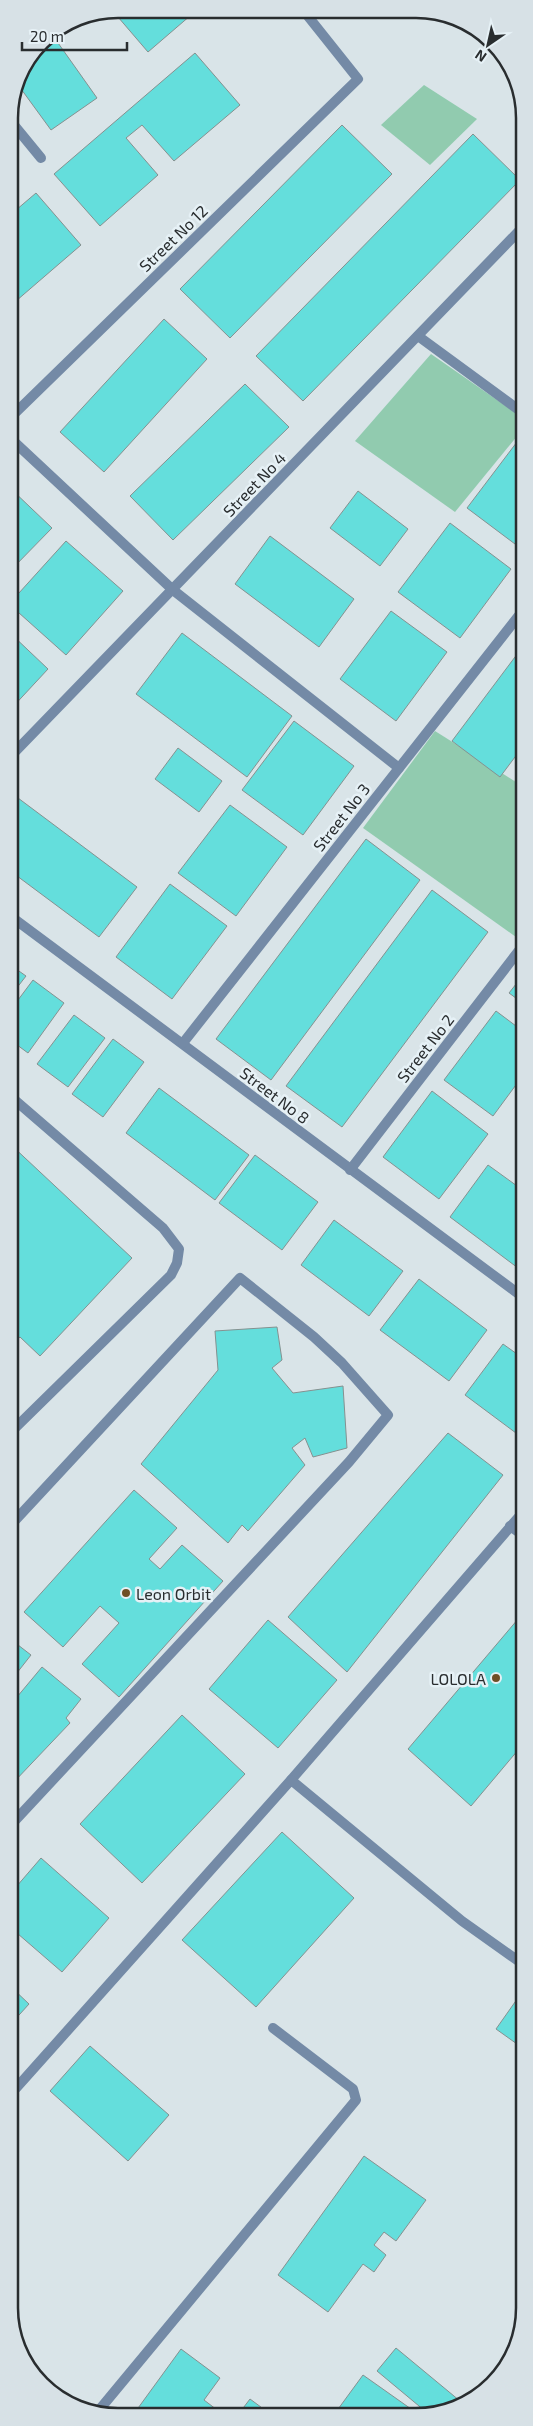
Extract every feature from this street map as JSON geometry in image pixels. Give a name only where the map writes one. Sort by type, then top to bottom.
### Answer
[{"type":"street","name":"Street No 12","points":[[18,410],[358,79],[309,18]]},
{"type":"street","points":[[18,130],[41,158]]},
{"type":"street","name":"Street No 4","points":[[18,749],[516,234]]},
{"type":"street","points":[[418,336],[516,407]]},
{"type":"street","points":[[18,445],[173,590],[399,768]]},
{"type":"street","name":"Street No 3","points":[[183,1043],[516,619]]},
{"type":"street","name":"Street No 8","points":[[18,922],[515,1292]]},
{"type":"street","name":"Street No 2","points":[[350,1170],[516,955]]},
{"type":"street","points":[[18,1103],[163,1228],[178,1249],[177,1262],[171,1275],[18,1425]]},
{"type":"street","points":[[18,1517],[240,1278],[335,1357],[388,1415],[349,1462],[18,1819]]},
{"type":"street","points":[[18,2086],[291,1780],[515,1520]]},
{"type":"street","points":[[510,1526],[515,1530]]},
{"type":"street","points":[[291,1780],[462,1921],[515,1959]]},
{"type":"street","points":[[101,2408],[356,2100],[353,2089],[274,2028]]},
{"type":"green space","points":[[424,85],[477,119],[430,165],[381,125]]},
{"type":"green space","points":[[431,354],[516,413],[516,438],[455,512],[355,441]]},
{"type":"green space","points":[[435,731],[516,782],[516,937],[363,828]]},
{"type":"building","points":[[119,18],[188,18],[148,52]]},
{"type":"building","points":[[55,39],[97,98],[51,130],[21,90],[34,62],[42,51]]},
{"type":"building","points":[[195,53],[240,105],[174,161],[142,125],[126,138],[158,175],[100,226],[54,174]]},
{"type":"building","points":[[342,125],[392,174],[230,338],[180,289]]},
{"type":"building","points":[[473,134],[516,176],[516,184],[303,401],[256,356]]},
{"type":"building","points":[[36,193],[81,245],[18,299],[18,208]]},
{"type":"building","points":[[164,319],[207,359],[104,472],[60,432]]},
{"type":"building","points":[[245,384],[289,427],[173,540],[130,496]]},
{"type":"building","points":[[516,443],[516,545],[467,508]]},
{"type":"building","points":[[358,491],[408,529],[380,566],[330,528]]},
{"type":"building","points":[[18,496],[52,528],[18,563]]},
{"type":"building","points":[[450,523],[511,569],[460,638],[398,592]]},
{"type":"building","points":[[270,536],[354,599],[319,647],[235,584]]},
{"type":"building","points":[[66,541],[123,591],[66,655],[18,612],[18,594]]},
{"type":"building","points":[[391,611],[447,652],[396,721],[340,679]]},
{"type":"building","points":[[182,633],[292,716],[247,777],[136,694]]},
{"type":"building","points":[[18,641],[48,669],[18,701]]},
{"type":"building","points":[[516,656],[516,756],[500,777],[452,741]]},
{"type":"building","points":[[294,721],[354,766],[303,835],[242,790]]},
{"type":"building","points":[[178,748],[222,781],[199,812],[155,779]]},
{"type":"building","points":[[18,798],[137,887],[99,937],[18,877]]},
{"type":"building","points":[[230,805],[287,847],[236,916],[178,873]]},
{"type":"building","points":[[366,839],[420,880],[271,1080],[216,1039]]},
{"type":"building","points":[[170,884],[227,926],[172,999],[116,957]]},
{"type":"building","points":[[432,890],[488,932],[342,1127],[286,1086]]},
{"type":"building","points":[[18,970],[26,976],[18,986]]},
{"type":"building","points":[[33,980],[64,1003],[28,1053],[18,1046],[18,1000]]},
{"type":"building","points":[[516,985],[516,998],[509,993]]},
{"type":"building","points":[[496,1011],[516,1026],[516,1085],[493,1116],[444,1080]]},
{"type":"building","points":[[74,1015],[105,1038],[68,1087],[37,1064]]},
{"type":"building","points":[[113,1039],[144,1062],[103,1117],[72,1094]]},
{"type":"building","points":[[159,1088],[249,1155],[215,1200],[126,1133]]},
{"type":"building","points":[[432,1091],[488,1134],[439,1199],[383,1157]]},
{"type":"building","points":[[18,1151],[132,1258],[40,1356],[20,1337],[18,1339]]},
{"type":"building","points":[[255,1155],[318,1202],[282,1250],[219,1203]]},
{"type":"building","points":[[488,1165],[516,1185],[515,1266],[450,1217]]},
{"type":"building","points":[[334,1220],[403,1271],[369,1316],[301,1265]]},
{"type":"building","points":[[419,1279],[487,1330],[449,1381],[380,1330]]},
{"type":"building","points":[[277,1327],[282,1360],[272,1368],[293,1393],[343,1386],[347,1448],[313,1457],[305,1438],[292,1448],[305,1465],[248,1531],[242,1525],[228,1543],[141,1464],[218,1370],[215,1331]]},
{"type":"building","points":[[503,1344],[515,1353],[515,1433],[465,1395]]},
{"type":"building","points":[[448,1433],[503,1475],[347,1672],[288,1617]]},
{"type":"building","name":"Leon Orbit","points":[[134,1490],[177,1528],[149,1559],[160,1569],[182,1545],[223,1581],[119,1697],[82,1664],[119,1623],[100,1606],[63,1647],[24,1612]]},
{"type":"building","points":[[268,1620],[337,1680],[278,1748],[209,1689]]},
{"type":"building","name":"LOLOLA","points":[[515,1622],[515,1753],[471,1806],[408,1749]]},
{"type":"building","points":[[18,1645],[31,1655],[18,1672]]},
{"type":"building","points":[[42,1667],[81,1699],[66,1718],[70,1723],[18,1778],[18,1696]]},
{"type":"building","points":[[182,1715],[245,1774],[142,1883],[80,1824]]},
{"type":"building","points":[[282,1832],[354,1898],[256,2007],[182,1940]]},
{"type":"building","points":[[41,1858],[109,1918],[62,1972],[18,1934],[18,1885]]},
{"type":"building","points":[[18,1994],[29,2004],[18,2016]]},
{"type":"building","points":[[515,2002],[515,2043],[496,2029]]},
{"type":"building","points":[[90,2046],[169,2115],[128,2161],[50,2091]]},
{"type":"building","points":[[364,2156],[426,2200],[396,2241],[384,2232],[374,2245],[386,2255],[374,2272],[363,2264],[328,2312],[278,2275]]},
{"type":"building","points":[[396,2348],[458,2399],[442,2405],[421,2408],[377,2371]]},
{"type":"building","points":[[181,2349],[220,2378],[204,2400],[214,2408],[138,2408]]},
{"type":"building","points":[[363,2375],[410,2408],[339,2408]]},
{"type":"building","points":[[250,2399],[262,2408],[243,2408]]},
{"type":"place","name":"Leon Orbit","points":[[126,1593]]},
{"type":"place","name":"LOLOLA","points":[[496,1678]]}]
